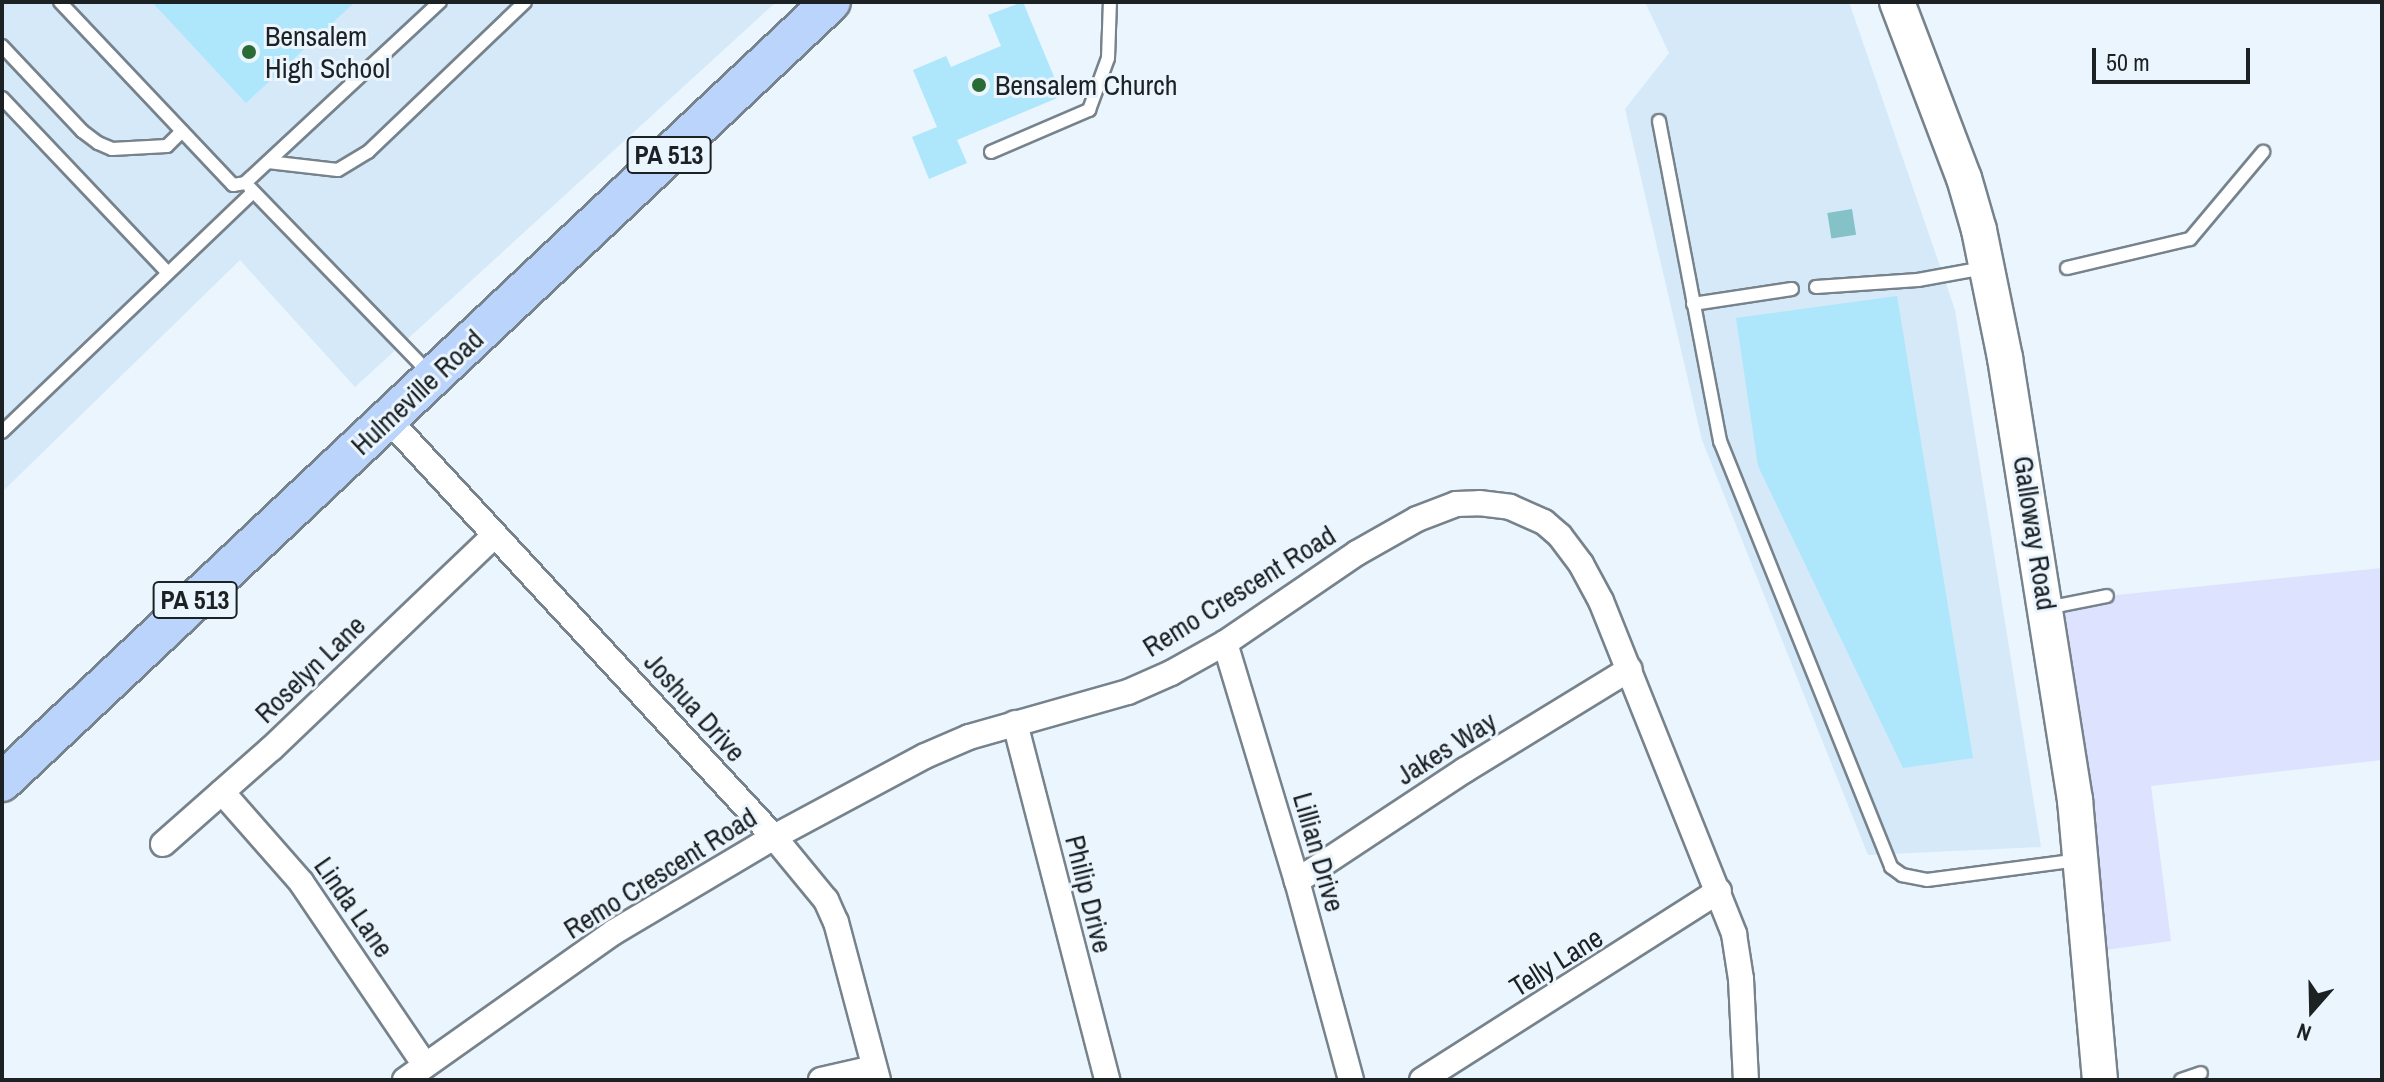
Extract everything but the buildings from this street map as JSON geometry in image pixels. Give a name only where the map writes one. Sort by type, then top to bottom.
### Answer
[{"type":"main road","name":"Hulmeville Road","points":[[2,782],[831,2]]},
{"type":"main road","name":"Galloway Road","points":[[1897,2],[1964,178],[1987,267],[2047,608],[2081,859],[2100,1080]]},
{"type":"street","name":"Joshua Drive","points":[[388,419],[433,472],[774,837],[826,900],[836,922],[876,1074]]},
{"type":"street","name":"Remo Crescent Road","points":[[405,1080],[639,916],[774,837],[925,756],[1015,723],[1128,692],[1225,643],[1357,553],[1417,519],[1456,504],[1479,503],[1525,512],[1560,536],[1601,601],[1734,934],[1741,979],[1746,1080]]},
{"type":"street","name":"Roselyn Lane","points":[[163,844],[495,535]]},
{"type":"street","name":"Lillian Drive","points":[[1225,643],[1297,881],[1351,1080]]},
{"type":"street","name":"Jakes Way","points":[[1297,881],[1465,770],[1630,669]]},
{"type":"street","name":"Philip Drive","points":[[1015,723],[1107,1080]]},
{"type":"street","name":"Linda Lane","points":[[222,792],[301,882],[425,1065]]},
{"type":"street","name":"Telly Lane","points":[[1422,1080],[1719,891]]},
{"type":"street","points":[[821,1080],[876,1074]]},
{"type":"lane","points":[[60,2],[233,185],[249,187],[433,377]]},
{"type":"lane","points":[[2,432],[168,273],[249,187],[268,162],[440,2]]},
{"type":"lane","points":[[268,162],[338,170],[368,152],[525,2]]},
{"type":"lane","points":[[991,152],[1089,110],[1108,58],[1110,2]]},
{"type":"lane","points":[[2,46],[82,131],[112,149],[167,146],[182,131]]},
{"type":"lane","points":[[2,98],[168,273]]},
{"type":"lane","points":[[1659,121],[1720,441],[1891,867],[1902,875],[1927,880],[2081,859]]},
{"type":"lane","points":[[2067,268],[2190,239],[2263,152]]},
{"type":"lane","points":[[1816,287],[1918,280],[1987,267]]},
{"type":"lane","points":[[1693,304],[1792,289]]},
{"type":"lane","points":[[2047,608],[2107,596]]},
{"type":"lane","points":[[2181,1080],[2201,1073]]},
{"type":"shaded area","points":[[2,2],[776,2],[355,387],[240,260],[2,492]]},
{"type":"shaded area","points":[[1645,2],[1849,2],[1955,310],[2041,847],[1868,855],[1702,440],[1625,109],[1669,53]]},
{"type":"shaded area","points":[[1852,209],[1856,235],[1831,239],[1827,213]]},
{"type":"shaded area","points":[[2382,568],[2382,760],[2151,786],[2171,941],[2090,952],[2047,608],[2107,596]]},
{"type":"place","name":"Bensalem High School","points":[[249,52]]},
{"type":"place","name":"Bensalem Church","points":[[979,85]]}]
